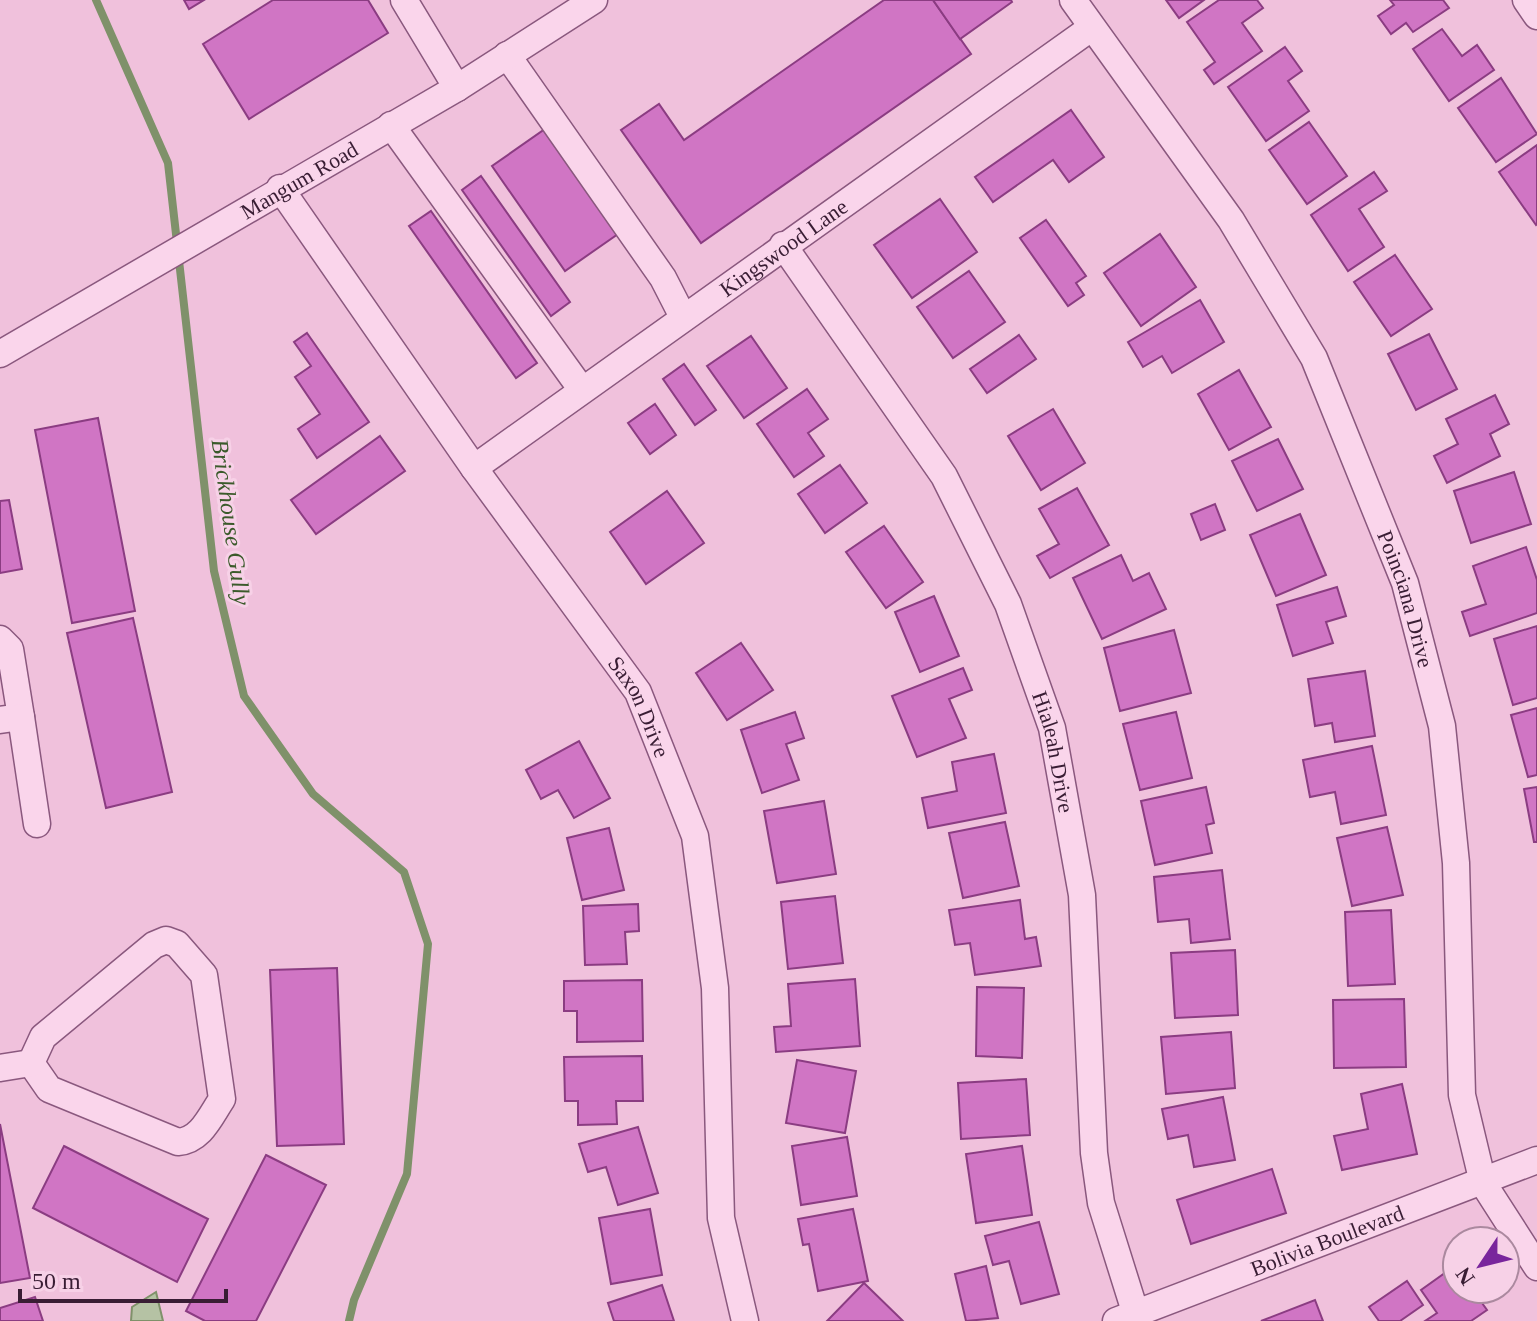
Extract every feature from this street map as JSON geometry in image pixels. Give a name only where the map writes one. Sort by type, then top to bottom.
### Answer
[{"type":"street","points":[[404,0],[457,88]]},
{"type":"street","name":"Mangum Road","points":[[0,354],[231,216],[457,88],[594,0]]},
{"type":"street","name":"Poinciana Drive","points":[[1073,0],[1231,220],[1314,358],[1405,583],[1442,726],[1456,863],[1462,1095],[1483,1183],[1537,1267]]},
{"type":"street","points":[[1526,0],[1537,16]]},
{"type":"street","name":"Kingswood Lane","points":[[474,468],[1091,28]]},
{"type":"street","points":[[507,55],[663,278],[683,317]]},
{"type":"street","points":[[391,125],[582,390]]},
{"type":"street","name":"Saxon Drive","points":[[280,188],[474,468],[638,692],[695,836],[715,988],[721,1218],[745,1321]]},
{"type":"street","name":"Hialeah Drive","points":[[783,245],[944,476],[1008,604],[1052,728],[1082,895],[1094,1153],[1101,1203],[1130,1319]]},
{"type":"street","points":[[0,639],[10,649],[10,719],[37,824]]},
{"type":"street","points":[[166,940],[177,944],[204,975],[222,1099],[198,1135],[178,1142],[49,1089],[31,1063],[43,1037],[154,945],[166,940]]},
{"type":"street","points":[[0,1068],[31,1063]]},
{"type":"street","name":"Bolivia Boulevard","points":[[1130,1319],[1537,1160]]},
{"type":"shaded area","points":[[156,1292],[163,1321],[131,1321],[132,1307]]},
{"type":"building","points":[[184,0],[204,0],[189,9]]},
{"type":"building","points":[[273,0],[368,0],[388,33],[249,119],[203,44]]},
{"type":"building","points":[[884,0],[933,0],[971,54],[701,243],[621,130],[659,104],[684,140]]},
{"type":"building","points":[[933,0],[1011,0],[1012,2],[960,39]]},
{"type":"building","points":[[1166,0],[1204,0],[1179,18]]},
{"type":"building","points":[[1219,0],[1257,0],[1263,8],[1242,23],[1262,51],[1214,84],[1204,70],[1215,62],[1187,22]]},
{"type":"building","points":[[1390,0],[1443,0],[1449,8],[1413,32],[1406,23],[1391,34],[1378,16],[1394,5]]},
{"type":"building","points":[[1442,29],[1462,56],[1477,45],[1494,70],[1449,101],[1413,49]]},
{"type":"building","points":[[1285,47],[1302,71],[1288,81],[1309,111],[1266,141],[1228,87]]},
{"type":"building","points":[[1501,78],[1537,134],[1496,162],[1458,108]]},
{"type":"building","points":[[1071,110],[1104,157],[1069,182],[1053,160],[993,202],[975,177]]},
{"type":"building","points":[[1309,122],[1347,176],[1307,204],[1269,150]]},
{"type":"building","points":[[545,129],[618,234],[565,271],[492,166]]},
{"type":"building","points":[[1537,145],[1537,224],[1536,225],[1499,172]]},
{"type":"building","points":[[1374,172],[1387,191],[1359,209],[1384,247],[1348,271],[1311,215]]},
{"type":"building","points":[[481,176],[570,302],[551,316],[462,190]]},
{"type":"building","points":[[940,199],[977,252],[912,298],[874,245]]},
{"type":"building","points":[[431,211],[537,363],[516,378],[409,226]]},
{"type":"building","points":[[1046,220],[1086,276],[1076,283],[1084,295],[1068,306],[1020,238]]},
{"type":"building","points":[[1160,234],[1196,287],[1141,326],[1104,273]]},
{"type":"building","points":[[1395,255],[1432,309],[1391,336],[1354,282]]},
{"type":"building","points":[[969,271],[1005,322],[953,358],[917,307]]},
{"type":"building","points":[[1200,300],[1224,342],[1172,373],[1162,356],[1143,367],[1128,342]]},
{"type":"building","points":[[307,333],[369,422],[317,458],[298,429],[320,414],[295,377],[311,366],[294,342]]},
{"type":"building","points":[[1429,334],[1457,389],[1416,410],[1388,354]]},
{"type":"building","points":[[1019,335],[1036,359],[987,393],[970,369]]},
{"type":"building","points":[[751,336],[787,388],[744,418],[707,366]]},
{"type":"building","points":[[684,364],[716,410],[695,425],[663,379]]},
{"type":"building","points":[[1239,370],[1271,427],[1229,450],[1198,394]]},
{"type":"building","points":[[807,389],[828,419],[808,433],[824,456],[794,477],[757,424]]},
{"type":"building","points":[[1495,395],[1509,424],[1490,434],[1500,456],[1447,483],[1434,456],[1458,444],[1446,419]]},
{"type":"building","points":[[655,404],[676,435],[650,454],[628,423]]},
{"type":"building","points":[[1053,409],[1085,463],[1041,490],[1008,436]]},
{"type":"building","points":[[98,418],[135,611],[72,623],[35,430]]},
{"type":"building","points":[[380,436],[405,471],[316,534],[291,500]]},
{"type":"building","points":[[1278,439],[1303,489],[1257,511],[1232,461]]},
{"type":"building","points":[[840,465],[867,503],[825,533],[798,494]]},
{"type":"building","points":[[1514,472],[1531,524],[1471,543],[1454,491]]},
{"type":"building","points":[[1077,488],[1109,545],[1050,578],[1037,556],[1059,544],[1039,509]]},
{"type":"building","points":[[667,491],[704,543],[646,584],[610,532]]},
{"type":"building","points":[[9,500],[22,569],[0,573],[0,501]]},
{"type":"building","points":[[1215,504],[1225,530],[1201,540],[1191,514]]},
{"type":"building","points":[[1300,514],[1326,575],[1276,596],[1250,535]]},
{"type":"building","points":[[884,526],[923,582],[886,608],[846,552]]},
{"type":"building","points":[[1526,547],[1537,580],[1537,613],[1470,636],[1462,612],[1486,604],[1473,566]]},
{"type":"building","points":[[1121,555],[1133,581],[1149,573],[1166,609],[1102,639],[1073,578]]},
{"type":"building","points":[[1337,587],[1346,616],[1326,622],[1333,643],[1293,656],[1277,605]]},
{"type":"building","points":[[934,596],[959,656],[920,672],[895,612]]},
{"type":"building","points":[[133,618],[172,792],[106,808],[67,633]]},
{"type":"building","points":[[1537,626],[1537,698],[1513,705],[1494,639]]},
{"type":"building","points":[[1174,630],[1191,693],[1120,711],[1104,648]]},
{"type":"building","points":[[741,643],[773,690],[727,720],[696,673]]},
{"type":"building","points":[[963,668],[972,690],[949,699],[966,738],[917,757],[892,696]]},
{"type":"building","points":[[1365,671],[1375,736],[1335,742],[1332,723],[1315,726],[1308,679]]},
{"type":"building","points":[[1537,708],[1537,775],[1528,777],[1511,715]]},
{"type":"building","points":[[795,712],[804,738],[786,744],[799,780],[762,793],[741,730]]},
{"type":"building","points":[[1176,712],[1192,778],[1140,790],[1123,724]]},
{"type":"building","points":[[579,741],[610,798],[574,818],[558,790],[541,799],[526,770]]},
{"type":"building","points":[[1372,746],[1386,815],[1341,824],[1335,792],[1310,797],[1303,760]]},
{"type":"building","points":[[994,754],[1006,813],[928,828],[922,798],[957,791],[952,762]]},
{"type":"building","points":[[1206,787],[1214,823],[1206,825],[1212,853],[1155,865],[1141,801]]},
{"type":"building","points":[[1537,787],[1537,842],[1534,842],[1524,789]]},
{"type":"building","points":[[824,801],[836,874],[777,883],[764,811]]},
{"type":"building","points":[[1005,822],[1019,886],[963,898],[949,833]]},
{"type":"building","points":[[1387,827],[1403,895],[1352,906],[1337,838]]},
{"type":"building","points":[[609,828],[624,890],[582,900],[567,838]]},
{"type":"building","points":[[1222,870],[1230,939],[1191,943],[1189,919],[1158,922],[1154,877]]},
{"type":"building","points":[[835,896],[843,963],[788,969],[781,902]]},
{"type":"building","points":[[1020,900],[1025,939],[1036,937],[1041,966],[975,975],[970,943],[955,945],[949,910]]},
{"type":"building","points":[[638,904],[639,931],[625,932],[627,964],[585,965],[583,906]]},
{"type":"building","points":[[1391,910],[1395,984],[1348,986],[1345,912]]},
{"type":"building","points":[[1235,950],[1238,1015],[1175,1018],[1171,953]]},
{"type":"building","points":[[337,968],[344,1144],[277,1146],[270,970]]},
{"type":"building","points":[[855,979],[860,1046],[776,1052],[774,1027],[791,1026],[788,984]]},
{"type":"building","points":[[642,980],[643,1041],[577,1042],[577,1011],[564,1011],[564,981]]},
{"type":"building","points":[[977,987],[1024,988],[1022,1058],[976,1056]]},
{"type":"building","points":[[1404,999],[1406,1067],[1334,1068],[1333,1000]]},
{"type":"building","points":[[1231,1032],[1235,1088],[1166,1094],[1161,1037]]},
{"type":"building","points":[[642,1056],[643,1101],[616,1101],[617,1124],[578,1125],[578,1101],[565,1101],[564,1057]]},
{"type":"building","points":[[797,1060],[856,1071],[845,1133],[786,1123]]},
{"type":"building","points":[[1026,1079],[1030,1135],[961,1139],[958,1083]]},
{"type":"building","points":[[1402,1084],[1417,1154],[1342,1170],[1334,1136],[1368,1129],[1361,1094]]},
{"type":"building","points":[[1223,1097],[1235,1160],[1194,1167],[1188,1135],[1168,1139],[1162,1109]]},
{"type":"building","points":[[0,1124],[30,1278],[0,1283]]},
{"type":"building","points":[[638,1127],[658,1193],[618,1205],[606,1167],[588,1172],[579,1144]]},
{"type":"building","points":[[847,1137],[857,1196],[801,1205],[792,1146]]},
{"type":"building","points":[[64,1146],[208,1219],[177,1282],[33,1208]]},
{"type":"building","points":[[1022,1146],[1032,1215],[976,1223],[966,1154]]},
{"type":"building","points":[[266,1155],[326,1185],[256,1321],[205,1321],[186,1311]]},
{"type":"building","points":[[1272,1169],[1286,1213],[1191,1244],[1177,1200]]},
{"type":"building","points":[[650,1209],[662,1275],[611,1284],[599,1218]]},
{"type":"building","points":[[853,1209],[868,1281],[818,1291],[809,1244],[803,1245],[798,1219]]},
{"type":"building","points":[[1039,1222],[1059,1294],[1021,1304],[1009,1261],[993,1265],[985,1236]]},
{"type":"building","points":[[986,1266],[998,1318],[966,1321],[955,1274]]},
{"type":"building","points":[[1441,1276],[1441,1305],[1483,1305],[1487,1310],[1471,1321],[1425,1321],[1437,1313],[1421,1290]]},
{"type":"building","points":[[1407,1281],[1423,1305],[1400,1321],[1379,1321],[1369,1307]]},
{"type":"building","points":[[864,1283],[903,1321],[827,1321]]},
{"type":"building","points":[[662,1285],[674,1321],[614,1321],[608,1303]]},
{"type":"building","points":[[35,1297],[43,1321],[0,1321],[0,1308]]},
{"type":"building","points":[[1315,1300],[1323,1321],[1261,1321]]},
{"type":"waterway","name":"Brickhouse Gully","points":[[96,0],[168,163],[214,571],[244,696],[313,794],[404,872],[428,944],[407,1174],[354,1300],[349,1321]]}]
